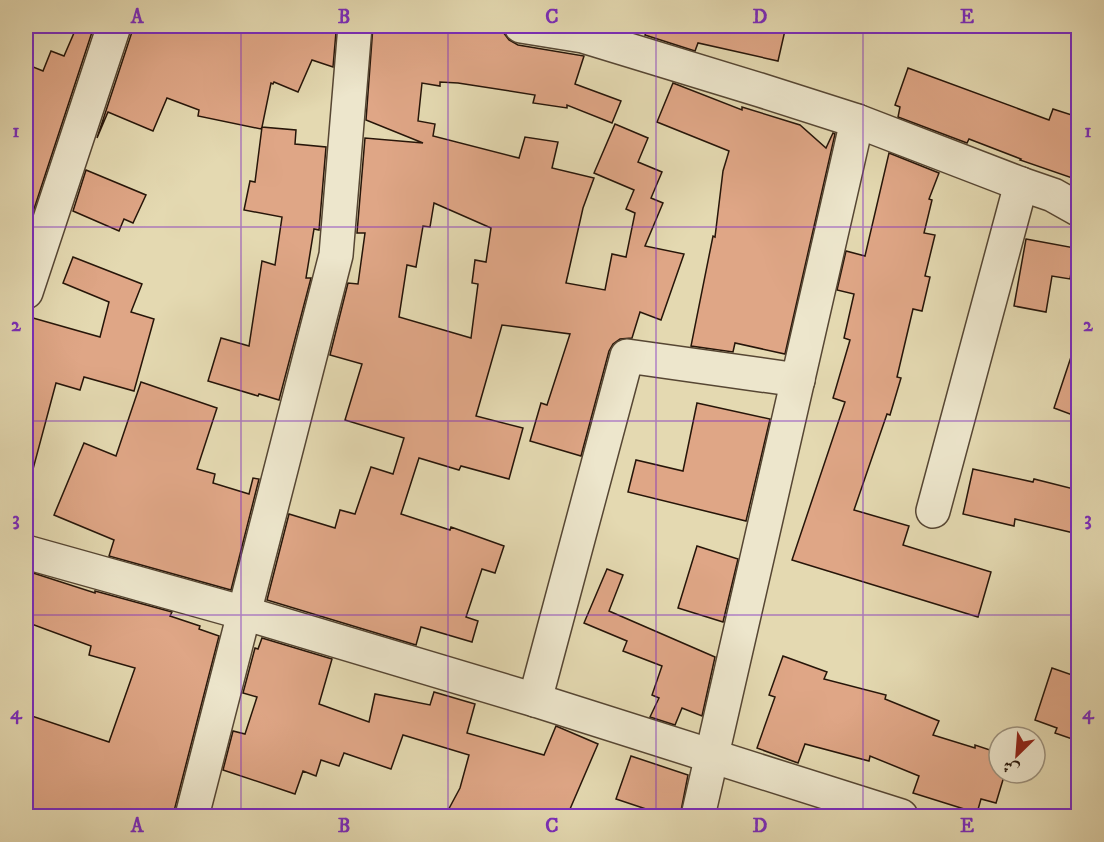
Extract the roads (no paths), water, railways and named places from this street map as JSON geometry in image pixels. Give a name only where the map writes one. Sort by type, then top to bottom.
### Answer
[{"type":"street","points":[[26,292],[114,26]]},
{"type":"street","points":[[192,816],[336,255],[355,26]]},
{"type":"street","points":[[521,26],[583,36],[857,121],[1053,195],[1078,209]]},
{"type":"street","points":[[698,816],[857,121]]},
{"type":"street","points":[[933,511],[1022,184]]},
{"type":"street","points":[[535,700],[627,356],[798,380]]},
{"type":"street","points":[[26,552],[535,700],[901,816]]}]
